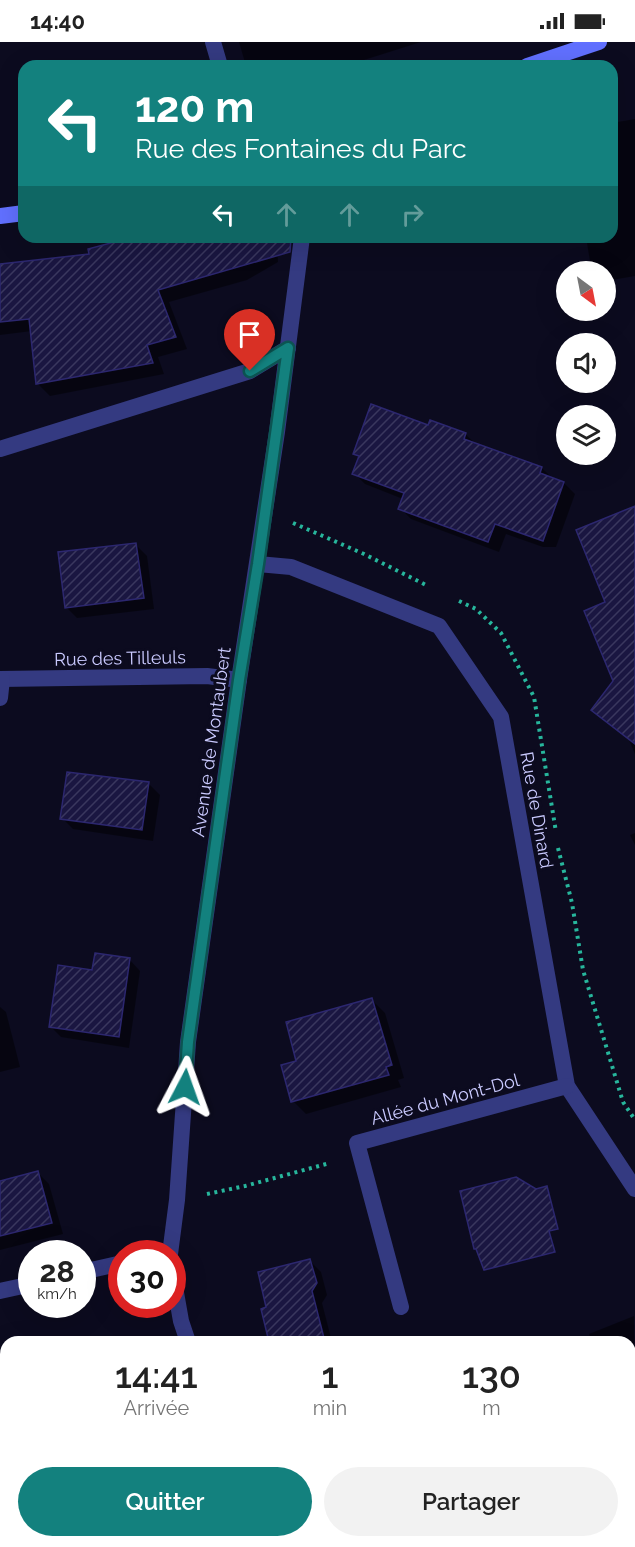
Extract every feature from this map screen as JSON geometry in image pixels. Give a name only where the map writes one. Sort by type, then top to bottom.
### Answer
[{"type":"main road","points":[[545,60],[599,42]]},
{"type":"main road","points":[[0,216],[18,214]]},
{"type":"street","points":[[213,42],[218,60]]},
{"type":"street","name":"Avenue de Montaubert","points":[[169,1240],[177,1200],[188,1042],[239,680],[258,564],[301,243]]},
{"type":"street","points":[[0,449],[250,371],[288,348]]},
{"type":"street","name":"Rue de Dinard","points":[[258,564],[291,567],[439,626],[501,717],[567,1086],[635,1189]]},
{"type":"street","name":"Rue des Tilleuls","points":[[0,698],[1,679],[207,676],[239,680]]},
{"type":"street","name":"Allée du Mont-Dol","points":[[360,1156],[357,1143],[567,1086]]},
{"type":"street","points":[[360,1156],[401,1307]]},
{"type":"street","points":[[0,1291],[18,1287]]},
{"type":"street","points":[[180,1318],[186,1336]]},
{"type":"path","points":[[244,1186],[360,1156]]},
{"type":"building","points":[[110,243],[291,243],[290,252],[158,290],[176,337],[147,345],[153,363],[36,384],[29,319],[0,322],[0,264],[89,254],[88,249]]},
{"type":"building","points":[[371,404],[428,425],[430,420],[466,433],[464,439],[542,467],[540,473],[564,482],[543,541],[495,524],[488,542],[398,509],[404,493],[352,474],[359,456],[353,454]]},
{"type":"building","points":[[635,506],[635,744],[591,710],[613,681],[584,611],[605,602],[576,530]]},
{"type":"building","points":[[136,543],[144,598],[65,608],[58,552]]},
{"type":"building","points":[[67,772],[149,782],[142,830],[60,819]]},
{"type":"building","points":[[95,953],[130,958],[119,1037],[49,1027],[58,965],[92,970]]},
{"type":"building","points":[[372,998],[392,1065],[386,1067],[389,1075],[291,1102],[281,1065],[296,1061],[286,1022]]},
{"type":"building","points":[[38,1171],[52,1223],[0,1236],[0,1181]]},
{"type":"building","points":[[516,1177],[536,1189],[547,1186],[558,1229],[549,1231],[555,1252],[484,1270],[476,1249],[474,1249],[460,1191]]},
{"type":"building","points":[[310,1259],[317,1283],[312,1291],[323,1336],[268,1336],[261,1309],[266,1307],[258,1272]]},
{"type":"route","points":[[185,1087],[188,1042],[288,348],[250,371]]}]
